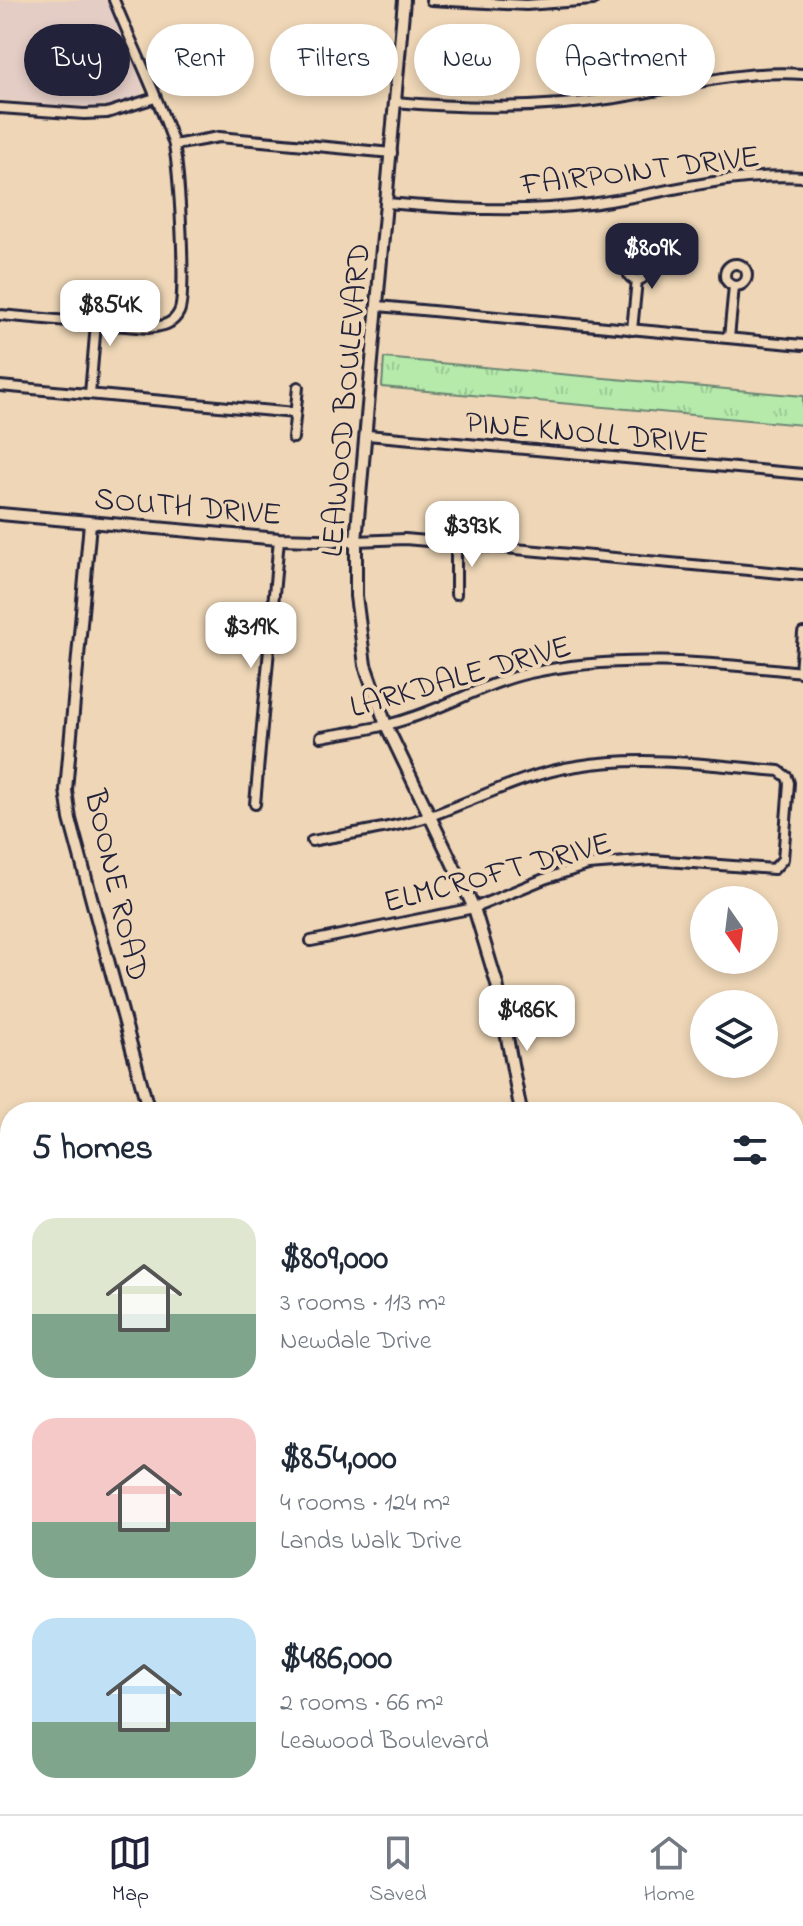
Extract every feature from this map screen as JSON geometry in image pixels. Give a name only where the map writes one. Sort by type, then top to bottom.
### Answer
[{"type":"street","points":[[0,315],[148,328],[167,325],[175,319],[183,302],[174,145],[114,0]]},
{"type":"street","name":"LEAWOOD BOULEVARD","points":[[404,0],[356,541],[356,596],[365,665],[386,725],[474,908],[497,984],[519,1102]]},
{"type":"street","points":[[431,0],[493,5],[593,0]]},
{"type":"street","points":[[395,102],[486,107],[544,106],[617,98],[739,75],[803,74]]},
{"type":"street","points":[[0,108],[107,113],[155,98]]},
{"type":"street","points":[[174,145],[219,137],[392,153]]},
{"type":"street","name":"FAIRPOINT DRIVE","points":[[387,203],[467,210],[545,208],[621,199],[736,177],[803,177]]},
{"type":"street","points":[[632,330],[637,280]]},
{"type":"street","points":[[729,338],[734,286]]},
{"type":"street","points":[[378,306],[803,345]]},
{"type":"street","points":[[90,394],[96,323]]},
{"type":"street","points":[[0,386],[295,413]]},
{"type":"street","points":[[293,438],[298,387]]},
{"type":"street","name":"PINE KNOLL DRIVE","points":[[367,435],[803,474]]},
{"type":"street","name":"SOUTH DRIVE","points":[[0,514],[279,539],[405,539],[803,575]]},
{"type":"street","name":"BOONE ROAD","points":[[90,523],[66,790],[70,819],[146,1102]]},
{"type":"street","points":[[255,804],[279,539]]},
{"type":"street","points":[[456,544],[456,594]]},
{"type":"street","points":[[801,672],[803,633]]},
{"type":"street","name":"LARKDALE DRIVE","points":[[321,737],[410,719],[529,673],[597,662],[636,660],[801,672]]},
{"type":"street","name":"ELMCROFT DRIVE","points":[[311,941],[474,908],[544,879],[588,865],[653,860],[774,869],[783,859],[789,783],[779,771],[744,768],[636,760],[573,766],[524,779],[429,817],[312,841]]},
{"type":"shaded area","points":[[0,0],[107,0],[117,24],[24,24],[24,96],[130,96],[130,54],[143,85],[138,97],[87,107],[0,100]]},
{"type":"green space","points":[[384,358],[803,396],[803,425],[382,387]]}]
